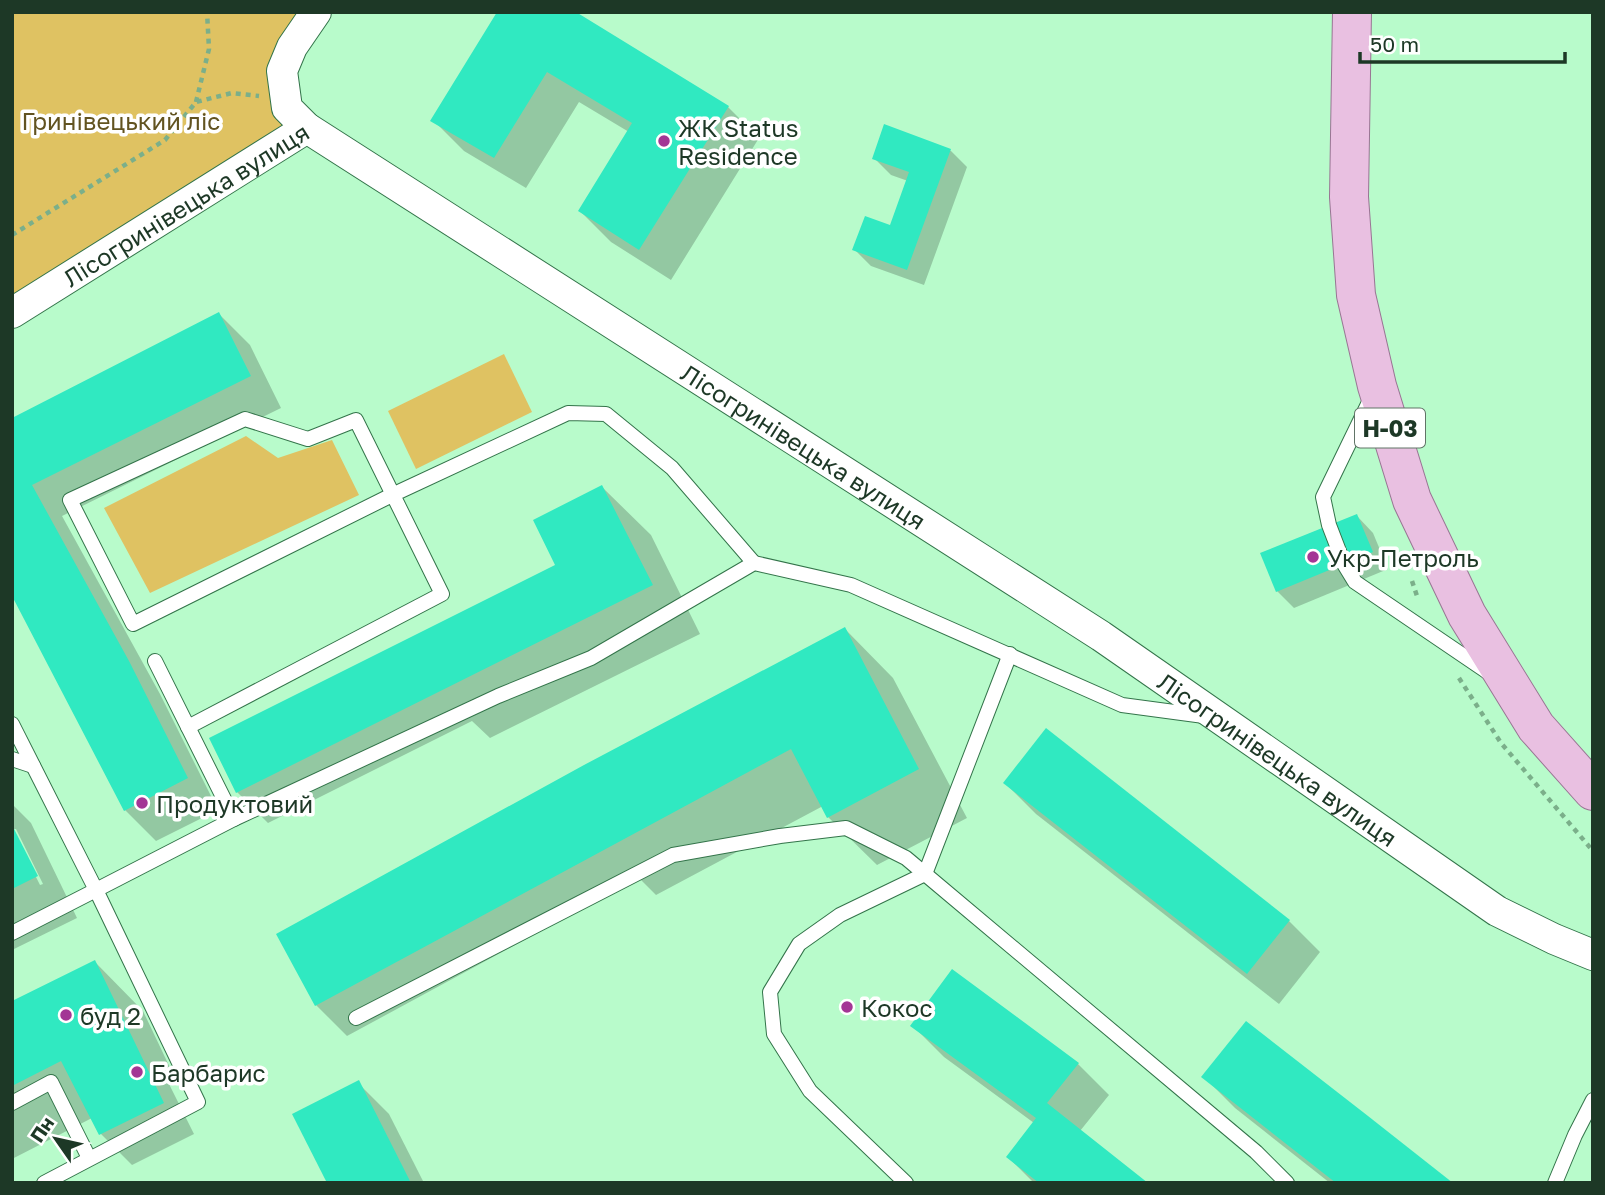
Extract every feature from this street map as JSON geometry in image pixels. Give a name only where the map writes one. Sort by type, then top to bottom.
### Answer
[{"type":"main road","name":"Н-03","points":[[1352,12],[1349,197],[1356,295],[1377,386],[1412,500],[1467,615],[1536,727],[1593,791]]},
{"type":"street","points":[[297,118],[282,71],[292,47],[316,12]]},
{"type":"street","name":"Лісогринівецька вулиця","points":[[12,313],[297,118],[1101,636],[1497,911],[1593,955]]},
{"type":"lane","points":[[1377,386],[1322,497],[1344,564],[1355,582],[1513,689]]},
{"type":"lane","points":[[188,727],[442,594],[392,495],[356,420],[308,439],[245,419],[70,500],[133,624],[392,495],[568,413],[606,414],[672,468],[754,563],[851,585],[1122,705],[1216,717]]},
{"type":"lane","points":[[12,933],[234,818],[498,696],[591,658],[754,563]]},
{"type":"lane","points":[[906,1183],[810,1091],[774,1034],[770,992],[799,944],[840,915],[925,874],[1010,654]]},
{"type":"lane","points":[[155,661],[234,818]]},
{"type":"lane","points":[[12,724],[198,1102],[47,1182]]},
{"type":"lane","points":[[12,759],[33,766]]},
{"type":"lane","points":[[356,1018],[673,855],[780,836],[846,828],[906,858],[1256,1152],[1287,1183]]},
{"type":"lane","points":[[12,1103],[51,1082],[89,1158]]},
{"type":"lane","points":[[1555,1183],[1593,1100]]},
{"type":"path","points":[[12,235],[165,139],[196,102],[209,49],[207,12]]},
{"type":"path","points":[[196,102],[232,93],[274,98],[297,118]]},
{"type":"green space","name":"Гринівецький ліс","points":[[12,12],[316,12],[282,71],[307,128],[12,313]]},
{"type":"green space","points":[[504,354],[532,412],[416,469],[388,411]]},
{"type":"green space","points":[[246,436],[278,458],[332,440],[359,495],[150,593],[104,508]]},
{"type":"building","name":"ЖК Status Residence","points":[[497,12],[576,12],[729,106],[639,250],[578,211],[632,123],[547,72],[494,158],[430,121]]},
{"type":"building","points":[[884,124],[951,149],[907,270],[852,250],[865,216],[890,225],[909,172],[872,159]]},
{"type":"building","points":[[219,312],[251,376],[32,485],[129,661],[188,778],[124,811],[12,596],[12,418]]},
{"type":"building","points":[[602,485],[653,585],[236,793],[209,738],[555,565],[533,520]]},
{"type":"building","points":[[1357,514],[1373,552],[1276,592],[1260,553]]},
{"type":"building","points":[[845,627],[919,769],[827,818],[791,749],[315,1006],[276,934],[584,765]]},
{"type":"building","points":[[1046,728],[1290,920],[1247,974],[1003,783]]},
{"type":"building","points":[[12,825],[38,876],[12,889]]},
{"type":"building","points":[[95,960],[164,1103],[99,1135],[61,1061],[12,1086],[12,1001]]},
{"type":"building","points":[[952,969],[1079,1063],[1047,1103],[1148,1183],[1039,1183],[1006,1157],[1036,1118],[910,1026]]},
{"type":"building","points":[[1246,1021],[1453,1183],[1336,1183],[1201,1077]]},
{"type":"building","points":[[359,1080],[411,1183],[327,1183],[292,1114]]},
{"type":"place","name":"ЖК Status Residence","points":[[664,141]]},
{"type":"place","name":"Укр-Петроль","points":[[1313,557]]},
{"type":"place","name":"Продуктовий","points":[[142,803]]},
{"type":"place","name":"Кокос","points":[[847,1007]]},
{"type":"place","name":"буд 2","points":[[66,1015]]},
{"type":"place","name":"Барбарис","points":[[137,1072]]}]
